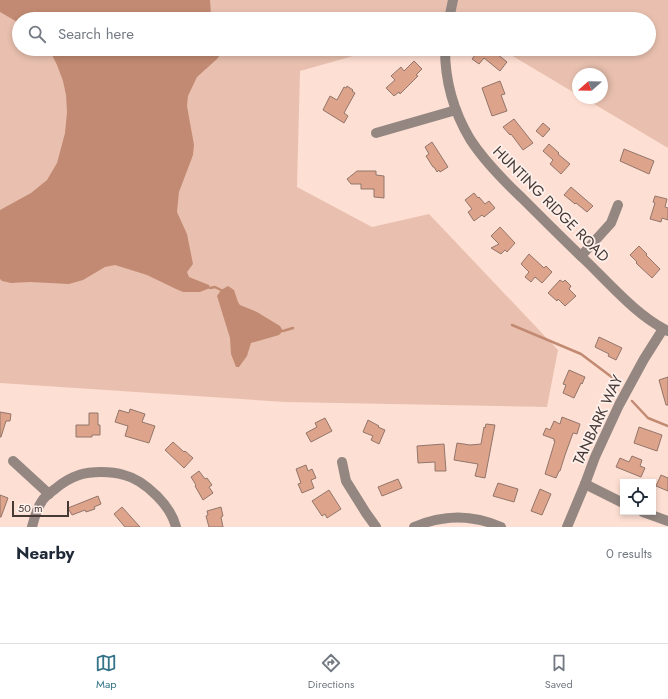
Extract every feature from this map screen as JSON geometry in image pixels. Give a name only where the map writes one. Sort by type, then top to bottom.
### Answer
[{"type":"street","points":[[450,12],[453,0]]},
{"type":"street","name":"HUNTING RIDGE ROAD","points":[[446,56],[448,78],[456,110],[470,138],[486,162],[635,308],[666,330]]},
{"type":"street","points":[[376,133],[456,110]]},
{"type":"street","points":[[581,256],[611,223],[618,205]]},
{"type":"street","name":"TANBARK WAY","points":[[567,527],[619,405],[644,359],[666,330]]},
{"type":"street","points":[[13,461],[49,494]]},
{"type":"street","points":[[342,462],[346,481],[376,527]]},
{"type":"street","points":[[32,527],[41,502],[49,494],[70,479],[95,472],[110,472],[125,475],[137,480],[162,500],[176,527]]},
{"type":"street","points":[[585,484],[620,502]]},
{"type":"street","points":[[651,515],[668,521]]},
{"type":"street","points":[[414,527],[434,519],[466,517],[481,520],[501,527]]},
{"type":"shaded area","points":[[0,0],[668,0],[668,148],[594,104],[608,104],[608,68],[572,68],[572,91],[513,56],[656,56],[656,12],[12,12],[12,56],[353,56],[300,71],[297,187],[372,227],[429,214],[558,350],[547,407],[285,402],[0,383]]},
{"type":"shaded area","points":[[0,0],[210,0],[211,12],[12,12],[12,19],[0,12]]},
{"type":"shaded area","points":[[52,56],[219,56],[197,77],[188,96],[187,106],[194,145],[193,155],[179,192],[177,212],[187,234],[193,264],[187,272],[189,277],[209,285],[210,288],[200,292],[183,292],[147,275],[115,265],[105,267],[83,280],[69,284],[30,282],[11,283],[0,279],[0,210],[31,193],[47,180],[57,163],[65,133],[67,112],[66,95],[57,65]]},
{"type":"shaded area","points":[[228,286],[234,290],[240,305],[257,312],[280,326],[283,331],[279,335],[251,343],[247,356],[239,367],[236,367],[231,354],[230,338],[217,296],[221,290]]},
{"type":"building","points":[[474,56],[500,56],[507,62],[500,71],[484,58],[479,64],[472,59]]},
{"type":"building","points":[[414,61],[422,69],[416,75],[418,76],[400,94],[399,92],[394,96],[386,88],[395,80],[391,76],[401,67],[404,71]]},
{"type":"building","points":[[500,81],[505,94],[501,95],[507,111],[492,116],[482,88]]},
{"type":"building","points":[[347,86],[355,93],[344,113],[348,116],[344,123],[323,110],[330,96],[337,100],[344,87],[346,88]]},
{"type":"building","points":[[514,119],[533,143],[523,150],[511,134],[510,135],[503,127]]},
{"type":"building","points":[[543,123],[550,129],[543,137],[536,131]]},
{"type":"building","points":[[432,142],[448,167],[440,172],[439,170],[437,172],[426,156],[429,154],[425,147]]},
{"type":"building","points":[[549,144],[570,164],[561,174],[550,164],[553,160],[543,151]]},
{"type":"building","points":[[624,149],[654,161],[649,174],[620,161]]},
{"type":"building","points":[[357,171],[376,171],[376,175],[384,176],[384,198],[374,197],[374,189],[361,189],[361,184],[351,184],[347,179]]},
{"type":"building","points":[[571,187],[593,206],[587,212],[564,195]]},
{"type":"building","points":[[474,193],[485,204],[489,201],[495,208],[484,217],[482,215],[474,221],[468,212],[472,209],[465,200]]},
{"type":"building","points":[[655,196],[667,199],[665,207],[668,208],[668,220],[662,218],[661,222],[650,219],[655,203],[653,202]]},
{"type":"building","points":[[500,227],[515,243],[507,252],[505,250],[501,254],[491,248],[499,244],[491,236]]},
{"type":"building","points":[[639,246],[660,269],[652,278],[630,255]]},
{"type":"building","points":[[529,254],[544,268],[546,266],[552,272],[542,283],[535,277],[531,282],[525,277],[529,272],[521,264]]},
{"type":"building","points":[[560,280],[563,282],[565,280],[571,286],[569,289],[576,296],[565,306],[558,299],[557,301],[548,293]]},
{"type":"building","points":[[599,337],[622,348],[616,360],[608,356],[609,354],[595,347]]},
{"type":"building","points":[[569,370],[585,377],[574,398],[563,393],[566,385],[563,384]]},
{"type":"building","points":[[668,377],[668,405],[666,405],[659,380]]},
{"type":"building","points":[[130,409],[145,414],[142,422],[155,426],[149,443],[125,436],[128,426],[115,422],[119,410],[129,413]]},
{"type":"building","points":[[0,412],[11,414],[10,421],[6,421],[1,437],[0,437]]},
{"type":"building","points":[[89,413],[98,413],[100,435],[92,435],[92,437],[76,437],[76,425],[89,425]]},
{"type":"building","points":[[562,417],[580,424],[577,434],[573,433],[560,471],[556,478],[545,474],[555,441],[554,439],[543,435],[546,428],[550,430],[554,421],[560,424]]},
{"type":"building","points":[[325,418],[332,431],[311,442],[306,433],[317,427],[315,423]]},
{"type":"building","points":[[368,420],[385,430],[379,444],[371,440],[373,436],[363,432]]},
{"type":"building","points":[[486,424],[495,425],[485,478],[475,476],[478,464],[454,460],[457,443],[470,445],[481,444],[484,427],[485,428]]},
{"type":"building","points":[[639,427],[662,435],[657,451],[634,443]]},
{"type":"building","points":[[173,442],[193,458],[184,468],[165,450]]},
{"type":"building","points":[[444,444],[446,471],[435,471],[435,462],[418,463],[417,446]]},
{"type":"building","points":[[632,456],[642,460],[640,466],[645,468],[641,477],[616,467],[620,458],[629,462]]},
{"type":"building","points":[[306,465],[308,471],[312,469],[316,478],[311,480],[314,488],[302,493],[298,484],[301,483],[296,469]]},
{"type":"building","points":[[199,471],[212,485],[209,487],[213,493],[203,500],[191,477]]},
{"type":"building","points":[[661,475],[668,478],[668,491],[656,486]]},
{"type":"building","points":[[398,479],[402,488],[382,496],[378,487]]},
{"type":"building","points":[[498,483],[518,489],[514,502],[493,496]]},
{"type":"building","points":[[540,489],[551,494],[542,515],[531,511]]},
{"type":"building","points":[[329,490],[341,509],[327,518],[325,514],[322,516],[312,501]]},
{"type":"building","points":[[0,495],[8,498],[1,517],[0,517]]},
{"type":"building","points":[[98,496],[101,504],[94,507],[95,509],[86,512],[85,510],[72,515],[68,508]]},
{"type":"building","points":[[122,507],[140,527],[125,527],[114,514]]},
{"type":"building","points":[[221,507],[223,527],[209,527],[206,516],[208,515],[207,511]]},
{"type":"waterway","points":[[210,288],[215,287],[221,290]]},
{"type":"waterway","points":[[512,325],[581,354],[617,381]]},
{"type":"waterway","points":[[283,331],[293,328]]},
{"type":"waterway","points":[[632,401],[648,418],[668,426]]}]
